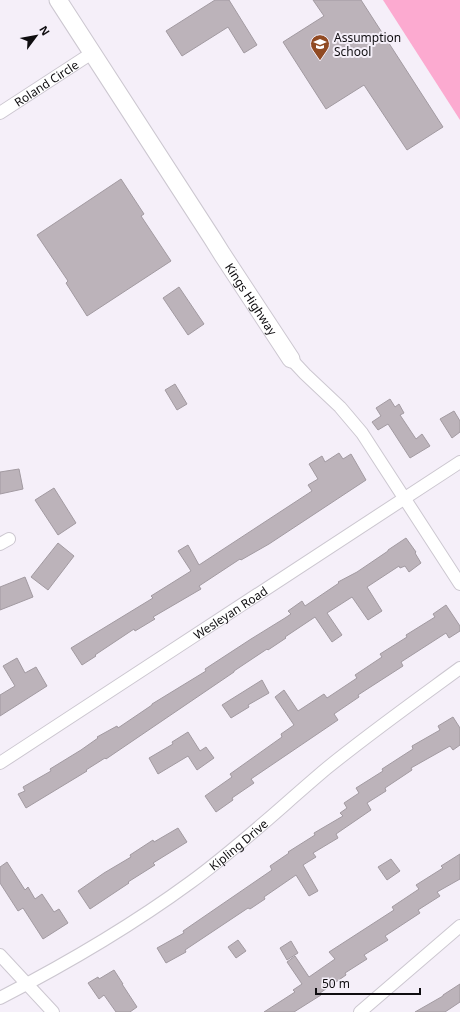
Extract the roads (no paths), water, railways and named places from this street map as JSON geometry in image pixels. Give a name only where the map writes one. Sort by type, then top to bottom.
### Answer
[{"type":"street","name":"Kings Highway","points":[[58,0],[291,359],[340,407],[362,433],[460,584]]},
{"type":"street","name":"Roland Circle","points":[[0,114],[92,53]]},
{"type":"street","name":"Wesleyan Road","points":[[0,763],[460,462]]},
{"type":"street","name":"Kipling Drive","points":[[0,998],[98,944],[156,907],[190,883],[219,861],[329,766],[460,668]]},
{"type":"street","points":[[360,1012],[460,926]]},
{"type":"street","points":[[0,955],[54,1012]]},
{"type":"place","name":"Assumption School","points":[[320,61]]}]
